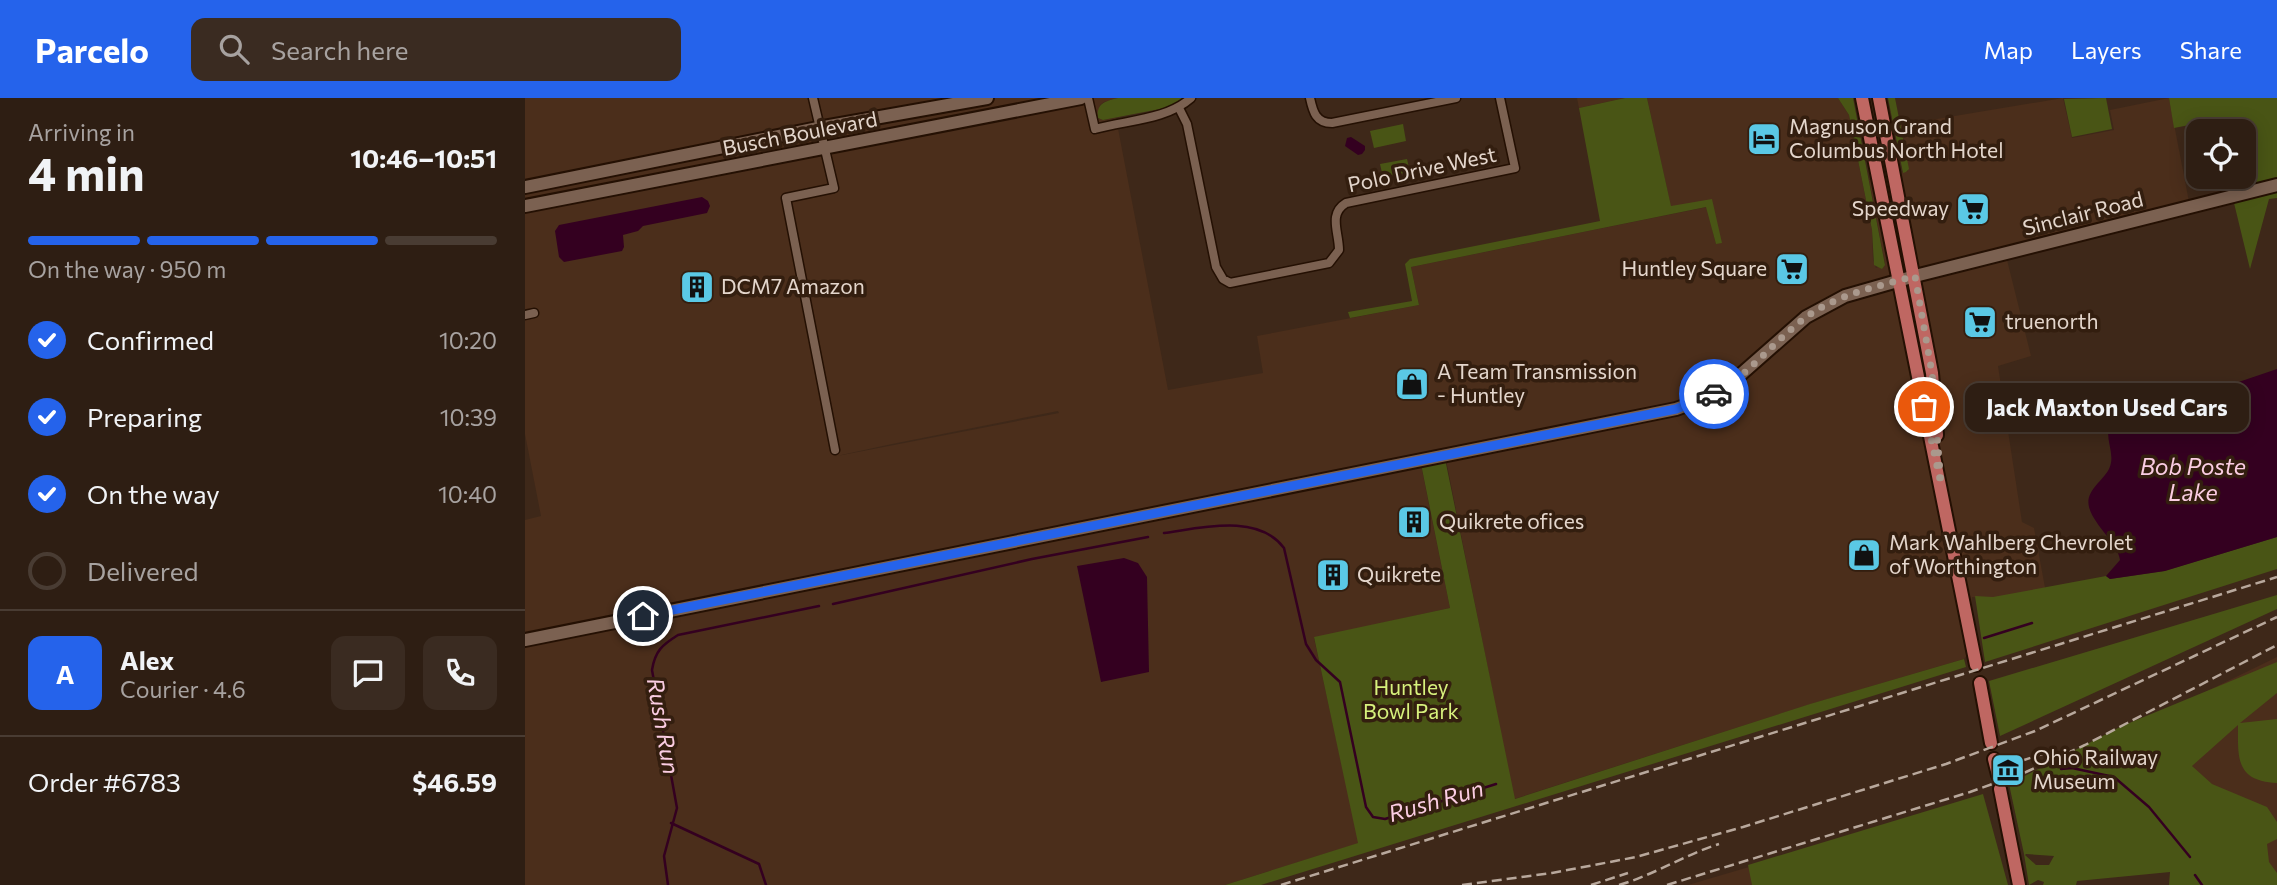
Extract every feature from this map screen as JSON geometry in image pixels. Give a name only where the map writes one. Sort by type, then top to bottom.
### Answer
[{"type":"main road","name":"Busch Boulevard","points":[[525,187],[818,128],[987,98]]},
{"type":"main road","name":"Busch Boulevard","points":[[525,206],[1081,98]]},
{"type":"main road","points":[[1862,98],[1976,665]]},
{"type":"main road","points":[[1879,98],[1932,373],[1941,484]]},
{"type":"main road","name":"Sinclair Road","points":[[525,640],[1676,409],[1705,399],[1731,383],[1794,327],[1821,307],[1845,296],[2277,185]]},
{"type":"main road","points":[[1980,683],[1991,743]]},
{"type":"main road","points":[[1994,759],[1998,775]]},
{"type":"main road","points":[[2000,789],[2019,885]]},
{"type":"street","points":[[813,98],[834,188],[786,198],[835,450]]},
{"type":"street","points":[[1088,98],[1095,129],[1179,108],[1191,98]]},
{"type":"street","points":[[1310,98],[1315,116],[1323,122],[1332,123],[1456,98]]},
{"type":"street","name":"Polo Drive West","points":[[1179,108],[1187,124],[1216,267],[1223,279],[1230,283],[1329,263],[1339,250],[1335,214],[1339,207],[1346,203],[1515,168],[1500,98]]},
{"type":"shaded area","points":[[525,98],[1118,98],[1100,105],[1098,118],[1116,118],[1168,390],[1263,373],[1257,336],[1419,305],[1411,267],[1707,207],[1716,244],[1712,200],[1671,207],[1647,98],[1838,98],[1849,115],[1872,230],[1873,260],[1876,268],[1885,264],[1869,180],[1908,171],[1901,125],[2063,98],[2072,138],[2114,130],[2110,110],[2169,98],[2190,207],[2005,252],[2031,356],[1998,366],[2022,522],[2034,528],[2046,593],[1994,600],[1972,597],[1967,655],[1964,659],[1811,704],[1514,799],[1445,455],[1420,460],[1450,608],[1314,638],[1359,843],[1225,885],[525,885],[525,520],[541,516],[525,434]],"holes":[[[1058,411],[1059,413],[832,457]]]},
{"type":"shaded area","points":[[1577,98],[1625,98],[1579,108]]},
{"type":"shaded area","points":[[2277,657],[2277,885],[2156,716]]},
{"type":"shaded area","points":[[1749,867],[1753,885],[1688,885]]},
{"type":"green space","points":[[1118,98],[1182,98],[1165,108],[1103,120],[1098,118],[1100,106]]},
{"type":"green space","points":[[1625,98],[1647,98],[1671,206],[1712,199],[1722,243],[1716,244],[1706,207],[1411,267],[1419,305],[1350,318],[1348,312],[1412,301],[1405,264],[1410,259],[1600,221],[1579,108]]},
{"type":"green space","points":[[1838,98],[1853,98],[1885,265],[1882,269],[1874,265],[1872,230],[1849,115]]},
{"type":"green space","points":[[1888,98],[1895,98],[1909,169],[1903,173]]},
{"type":"green space","points":[[2106,98],[2112,129],[2072,137],[2064,99]]},
{"type":"green space","points":[[2169,98],[2277,98],[2277,198],[2269,199],[2250,269],[2234,203],[2241,189],[2256,189],[2256,119],[2186,119],[2186,126],[2174,128]]},
{"type":"green space","points":[[1403,124],[1406,141],[1374,148],[1370,131]]},
{"type":"green space","points":[[1407,159],[1410,172],[1383,177],[1380,164]]},
{"type":"green space","name":"Huntley Bowl Park","points":[[1444,454],[1515,799],[1810,704],[1964,659],[1966,667],[1261,885],[1225,885],[1358,843],[1314,637],[1450,608],[1420,459]]},
{"type":"green space","points":[[2277,537],[2277,569],[1985,662],[1975,596],[1993,597],[2106,576],[2110,579],[2164,571]]},
{"type":"green space","points":[[2277,595],[2277,609],[2000,736],[1989,681]]},
{"type":"green space","points":[[2277,662],[2277,693],[2240,723],[2277,719],[2277,783],[2253,778],[2246,772],[2239,757],[2238,725],[2192,766],[2212,784],[2267,807],[2277,822],[2277,839],[2267,844],[2269,862],[2277,873],[2277,885],[2169,885],[2170,872],[2077,881],[2076,885],[2043,885],[2044,882],[2038,880],[2029,885],[2009,784],[2122,726]],"holes":[[[2026,854],[2054,856],[2049,865],[2036,865]]]},
{"type":"green space","points":[[1983,794],[2008,885],[1752,885],[1748,865]]},
{"type":"water","points":[[1351,137],[1365,146],[1362,154],[1358,155],[1345,146],[1347,138]]},
{"type":"water","points":[[702,197],[710,206],[707,213],[643,226],[638,231],[623,235],[622,251],[564,262],[559,257],[555,231],[559,225]]},
{"type":"water","name":"Bob Poste Lake","points":[[2277,369],[2277,537],[2165,571],[2110,579],[2106,576],[2120,560],[2115,547],[2092,514],[2088,501],[2111,463],[2109,426]]},
{"type":"water","points":[[1124,558],[1138,563],[1147,577],[1149,672],[1101,682],[1077,566]]},
{"type":"waterway","name":"Rush Run","points":[[1164,533],[1211,526],[1244,527],[1273,537],[1284,548],[1306,644],[1316,660],[1340,682],[1366,807],[1373,817],[1385,819],[1496,784]]},
{"type":"waterway","name":"Rush Run","points":[[833,604],[1032,559],[1148,537]]},
{"type":"waterway","name":"Rush Run","points":[[668,885],[664,856],[677,808],[652,670],[657,653],[678,635],[819,606]]},
{"type":"waterway","name":"Rush Run","points":[[1984,638],[2032,623]]},
{"type":"waterway","name":"Rush Run","points":[[2061,769],[2072,768],[2114,777],[2149,807],[2190,857]]},
{"type":"waterway","points":[[671,823],[759,864],[766,885]]},
{"type":"waterway","name":"Rush Run","points":[[2195,875],[2202,885]]},
{"type":"railway","points":[[1281,885],[2277,577]]},
{"type":"railway","points":[[1462,885],[1552,873],[1636,857],[1946,764],[2035,731],[2277,617]]},
{"type":"railway","points":[[1667,885],[1970,792],[2026,772],[2085,745],[2277,645]]},
{"type":"railway","points":[[2021,761],[2055,750]]},
{"type":"railway","points":[[1619,885],[1719,844]]},
{"type":"railway","points":[[1591,885],[1628,873]]},
{"type":"way so far","points":[[1714,394],[1754,365],[1794,327],[1821,307],[1845,296],[1915,276],[1932,373],[1941,484],[1924,407]]},
{"type":"place","name":"Magnuson Grand Columbus North Hotel","points":[[1764,139]]},
{"type":"place","name":"Speedway","points":[[1973,209]]},
{"type":"place","name":"Huntley Square","points":[[1792,269]]},
{"type":"place","name":"DCM7 Amazon","points":[[697,287]]},
{"type":"place","name":"truenorth","points":[[1980,322]]},
{"type":"place","name":"A Team Transmission - Huntley","points":[[1412,384]]},
{"type":"place","name":"Jack Maxton Used Cars","points":[[1924,407]]},
{"type":"place","name":"Quikrete ofices","points":[[1414,522]]},
{"type":"place","name":"Mark Wahlberg Chevrolet of Worthington","points":[[1864,555]]},
{"type":"place","name":"Quikrete","points":[[1333,575]]},
{"type":"place","name":"Ohio Railway Museum","points":[[2008,770]]},
{"type":"route","points":[[643,616],[1580,427],[1602,425],[1676,409],[1714,394]]}]
